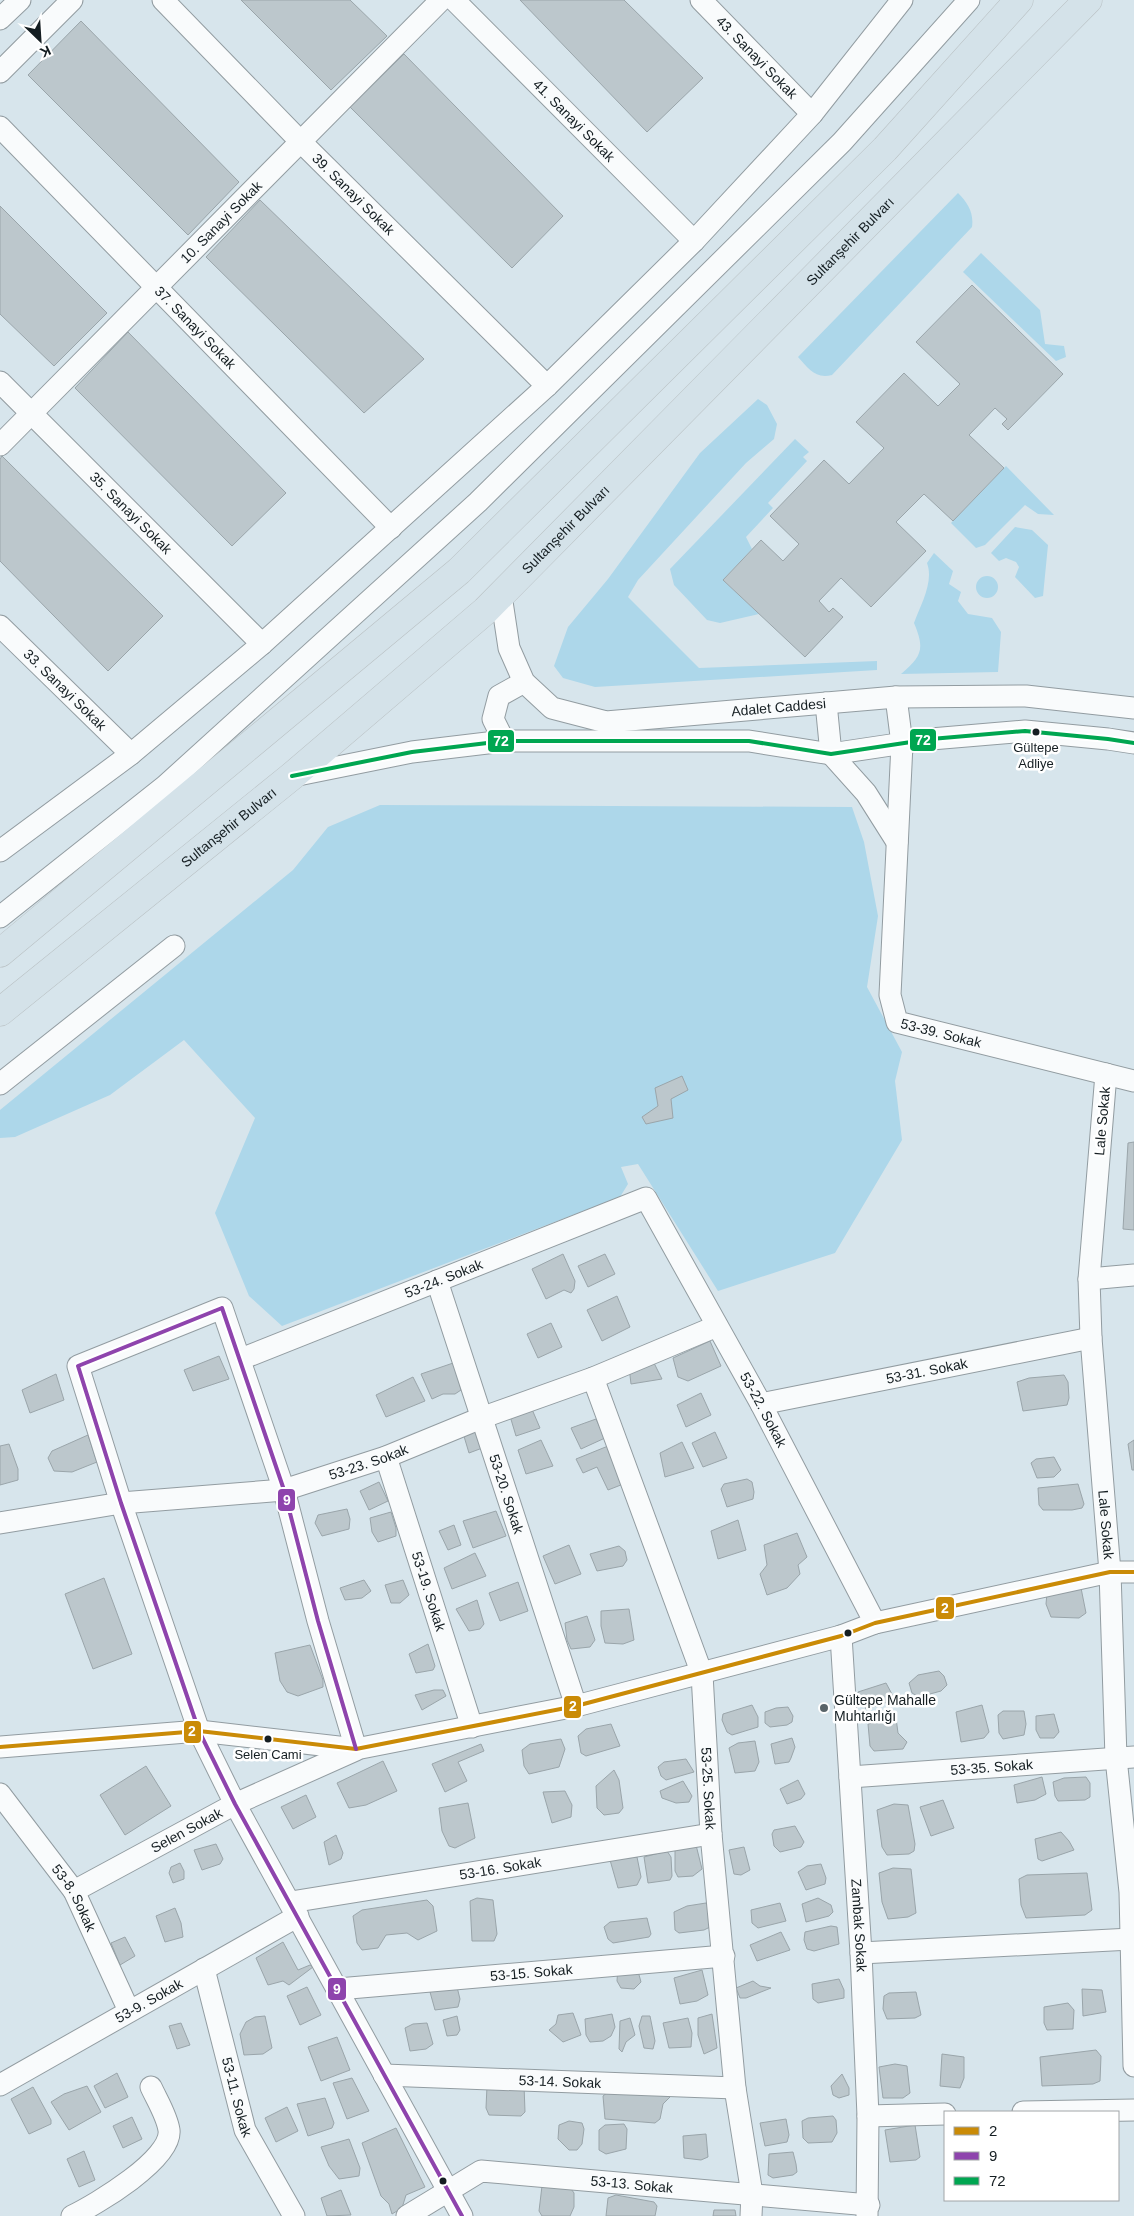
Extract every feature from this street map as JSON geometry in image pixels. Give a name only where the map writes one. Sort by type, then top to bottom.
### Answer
[{"type":"highway","points":[[0,954],[459,572],[885,149],[1019,0]]},
{"type":"highway","name":"Sultanşehir Bulvarı","points":[[0,1012],[292,776],[501,595],[1088,0]]},
{"type":"street","points":[[0,20],[20,0]]},
{"type":"street","points":[[0,72],[72,0]]},
{"type":"street","name":"39. Sanayi Sokak","points":[[163,0],[300,141],[547,386]]},
{"type":"street","name":"10. Sanayi Sokak","points":[[0,445],[441,0]]},
{"type":"street","name":"41. Sanayi Sokak","points":[[454,0],[694,241]]},
{"type":"street","name":"43. Sanayi Sokak","points":[[701,0],[812,114]]},
{"type":"street","points":[[1,850],[131,754],[262,644],[547,386],[694,241],[812,114],[902,0]]},
{"type":"street","points":[[0,917],[165,786],[478,502],[842,142],[970,0]]},
{"type":"street","name":"37. Sanayi Sokak","points":[[0,127],[391,528]]},
{"type":"street","name":"35. Sanayi Sokak","points":[[0,382],[262,644]]},
{"type":"street","name":"Adalet Caddesi","points":[[501,595],[509,648],[524,682],[552,708],[606,722],[896,697],[1026,696],[1134,708]]},
{"type":"street","name":"33. Sanayi Sokak","points":[[0,626],[131,754]]},
{"type":"street","points":[[504,741],[493,719],[500,696],[524,682]]},
{"type":"street","name":"53-39. Sokak","points":[[896,697],[902,744],[890,995],[897,1022],[1134,1081]]},
{"type":"street","points":[[826,703],[831,754],[866,793],[897,842]]},
{"type":"street","points":[[292,776],[412,752],[504,741],[749,741],[831,754],[902,744],[1024,731],[1134,743]]},
{"type":"street","points":[[0,1084],[174,946]]},
{"type":"street","name":"Lale Sokak","points":[[1106,1074],[1089,1279],[1091,1338],[1125,1758],[1132,1892],[1131,1939],[1134,2057]]},
{"type":"street","name":"53-24. Sokak","points":[[240,1359],[646,1198]]},
{"type":"street","name":"53-22. Sokak","points":[[646,1198],[761,1404],[875,1623]]},
{"type":"street","points":[[1089,1279],[1134,1275]]},
{"type":"street","name":"53-20. Sokak","points":[[437,1281],[576,1706]]},
{"type":"street","points":[[356,1750],[318,1621],[284,1490],[222,1308],[78,1366],[121,1503],[199,1731],[235,1804],[295,1909],[462,2216]]},
{"type":"street","name":"53-23. Sokak","points":[[0,1523],[121,1503],[284,1490],[386,1457],[481,1418],[593,1378],[717,1326]]},
{"type":"street","name":"53-31. Sokak","points":[[761,1404],[1091,1338]]},
{"type":"street","name":"53-25. Sokak","points":[[593,1378],[702,1674],[711,1834],[735,2088],[752,2194],[751,2216]]},
{"type":"street","name":"53-19. Sokak","points":[[386,1457],[472,1726]]},
{"type":"street","points":[[0,1747],[199,1731],[356,1750],[576,1706],[841,1636],[875,1623],[1110,1572],[1134,1572]]},
{"type":"street","name":"Zambak Sokak","points":[[841,1636],[861,1953],[868,2116],[868,2210]]},
{"type":"street","name":"Selen Sokak","points":[[74,1891],[235,1804],[356,1750]]},
{"type":"street","name":"53-35. Sokak","points":[[850,1777],[1125,1758]]},
{"type":"street","name":"53-8. Sokak","points":[[0,1794],[74,1891],[129,2012]]},
{"type":"street","name":"53-16. Sokak","points":[[295,1909],[711,1834]]},
{"type":"street","name":"53-9. Sokak","points":[[0,2085],[204,1969],[295,1909]]},
{"type":"street","points":[[861,1953],[1131,1939]]},
{"type":"street","name":"53-15. Sokak","points":[[338,1989],[724,1956]]},
{"type":"street","name":"53-11. Sokak","points":[[204,1969],[245,2130],[294,2216]]},
{"type":"street","name":"53-14. Sokak","points":[[384,2075],[735,2088]]},
{"type":"street","points":[[72,2216],[91,2207],[132,2179],[153,2160],[165,2144],[169,2130],[151,2087]]},
{"type":"street","points":[[1078,2111],[1134,2110]]},
{"type":"street","points":[[868,2116],[944,2114]]},
{"type":"street","name":"53-13. Sokak","points":[[407,2216],[481,2171],[752,2194],[868,2210]]},
{"type":"shaded area","points":[[958,193],[970,208],[972,227],[832,375],[821,376],[809,369],[798,357]]},
{"type":"shaded area","points":[[981,253],[1040,310],[1045,344],[1064,346],[1066,357],[1056,361],[963,272]]},
{"type":"shaded area","points":[[758,399],[767,405],[777,424],[774,439],[746,463],[638,580],[628,597],[699,668],[877,661],[877,670],[595,687],[563,678],[554,666],[568,627],[608,579],[700,453]]},
{"type":"shaded area","points":[[795,439],[809,452],[803,457],[807,461],[768,503],[773,508],[746,537],[752,549],[723,580],[759,614],[720,623],[707,620],[674,585],[670,569]]},
{"type":"shaded area","points":[[1006,466],[1054,515],[1038,514],[1025,505],[985,545],[976,548],[951,523]]},
{"type":"shaded area","points":[[1015,527],[1032,530],[1048,545],[1043,596],[1035,598],[1015,577],[1019,567],[1016,562],[1006,558],[999,561],[991,553]]},
{"type":"shaded area","points":[[934,553],[953,571],[949,584],[961,592],[958,601],[968,614],[992,618],[1001,632],[998,672],[901,674],[913,662],[920,651],[920,639],[914,623],[928,585],[929,570],[927,563]]},
{"type":"shaded area","points":[[987,576],[995,579],[998,587],[995,595],[987,598],[979,595],[976,587],[979,579]]},
{"type":"shaded area","points":[[380,805],[852,807],[864,842],[878,916],[867,987],[902,1052],[895,1081],[902,1140],[835,1253],[718,1291],[638,1164],[621,1167],[628,1184],[620,1197],[282,1326],[249,1296],[215,1213],[255,1118],[184,1040],[110,1095],[15,1137],[0,1138],[0,1110],[293,870],[328,827]]},
{"type":"building","points":[[241,0],[350,0],[387,36],[331,90]]},
{"type":"building","points":[[520,0],[624,0],[703,78],[647,132]]},
{"type":"building","points":[[81,21],[239,182],[188,235],[28,75]]},
{"type":"building","points":[[404,54],[563,216],[512,268],[350,107]]},
{"type":"building","points":[[260,200],[424,359],[364,413],[206,257]]},
{"type":"building","points":[[0,206],[107,313],[54,366],[0,314]]},
{"type":"building","points":[[972,285],[1063,374],[1008,430],[1002,424],[1007,419],[995,408],[969,435],[1004,468],[953,521],[924,494],[896,522],[926,551],[871,607],[841,578],[819,601],[829,612],[833,608],[843,617],[805,657],[723,580],[761,540],[783,561],[799,544],[770,516],[824,460],[849,484],[884,448],[856,422],[904,373],[938,406],[960,384],[916,342]]},
{"type":"building","points":[[128,332],[286,493],[232,546],[75,388]]},
{"type":"building","points":[[2,456],[163,616],[108,671],[0,561],[0,459]]},
{"type":"building","points":[[682,1076],[688,1090],[671,1099],[673,1118],[646,1124],[642,1117],[658,1106],[655,1088]]},
{"type":"building","points":[[1134,1142],[1134,1230],[1123,1229],[1128,1143]]},
{"type":"building","points":[[563,1254],[575,1281],[574,1289],[571,1293],[564,1290],[546,1299],[532,1269]]},
{"type":"building","points":[[605,1254],[615,1274],[588,1287],[578,1266]]},
{"type":"building","points":[[617,1296],[630,1327],[602,1341],[587,1310]]},
{"type":"building","points":[[551,1323],[562,1347],[538,1358],[527,1334]]},
{"type":"building","points":[[710,1341],[721,1366],[688,1381],[678,1377],[673,1358]]},
{"type":"building","points":[[219,1356],[229,1379],[193,1391],[184,1370]]},
{"type":"building","points":[[651,1357],[662,1379],[631,1384],[629,1367]]},
{"type":"building","points":[[459,1361],[458,1376],[461,1390],[455,1394],[443,1394],[432,1399],[421,1374]]},
{"type":"building","points":[[56,1374],[64,1400],[30,1413],[22,1390]]},
{"type":"building","points":[[1064,1375],[1068,1382],[1069,1398],[1067,1405],[1023,1411],[1017,1382],[1029,1378]]},
{"type":"building","points":[[413,1377],[425,1401],[386,1417],[376,1395]]},
{"type":"building","points":[[701,1393],[711,1415],[686,1427],[677,1405]]},
{"type":"building","points":[[531,1407],[540,1428],[516,1436],[510,1416]]},
{"type":"building","points":[[596,1419],[605,1438],[581,1449],[571,1428]]},
{"type":"building","points":[[481,1426],[485,1447],[469,1453],[463,1433]]},
{"type":"building","points":[[715,1432],[727,1458],[703,1467],[692,1443]]},
{"type":"building","points":[[88,1435],[97,1462],[72,1472],[54,1471],[48,1458],[52,1451]]},
{"type":"building","points":[[541,1440],[553,1466],[526,1474],[518,1450]]},
{"type":"building","points":[[1134,1440],[1134,1470],[1132,1470],[1128,1444]]},
{"type":"building","points":[[682,1442],[694,1468],[665,1477],[660,1453]]},
{"type":"building","points":[[9,1444],[18,1469],[18,1480],[0,1485],[0,1446]]},
{"type":"building","points":[[613,1444],[626,1483],[608,1490],[597,1467],[583,1473],[576,1459]]},
{"type":"building","points":[[1054,1457],[1061,1470],[1054,1477],[1037,1478],[1031,1463],[1036,1459]]},
{"type":"building","points":[[747,1479],[752,1482],[753,1499],[727,1507],[721,1489],[724,1484]]},
{"type":"building","points":[[379,1482],[388,1501],[369,1510],[360,1491]]},
{"type":"building","points":[[1078,1484],[1084,1504],[1082,1508],[1043,1510],[1039,1505],[1038,1488]]},
{"type":"building","points":[[347,1509],[350,1519],[349,1529],[322,1536],[315,1523],[318,1515]]},
{"type":"building","points":[[496,1511],[506,1536],[473,1548],[463,1521]]},
{"type":"building","points":[[391,1512],[396,1528],[396,1536],[378,1542],[372,1532],[370,1518]]},
{"type":"building","points":[[738,1520],[746,1550],[718,1559],[711,1531]]},
{"type":"building","points":[[454,1525],[461,1545],[448,1550],[439,1531]]},
{"type":"building","points":[[797,1533],[807,1557],[798,1565],[800,1574],[787,1588],[767,1595],[760,1574],[767,1565],[764,1545]]},
{"type":"building","points":[[569,1545],[581,1574],[555,1584],[543,1556]]},
{"type":"building","points":[[619,1546],[625,1551],[627,1560],[623,1566],[597,1571],[590,1554]]},
{"type":"building","points":[[475,1553],[486,1576],[452,1589],[444,1568]]},
{"type":"building","points":[[104,1578],[132,1654],[93,1669],[65,1594]]},
{"type":"building","points":[[364,1580],[371,1591],[362,1598],[345,1600],[340,1588]]},
{"type":"building","points":[[403,1580],[409,1595],[400,1603],[391,1603],[385,1585]]},
{"type":"building","points":[[518,1582],[528,1611],[500,1621],[489,1593]]},
{"type":"building","points":[[1081,1588],[1086,1613],[1079,1618],[1051,1617],[1046,1604],[1047,1593]]},
{"type":"building","points":[[477,1600],[484,1624],[480,1629],[469,1631],[456,1609]]},
{"type":"building","points":[[629,1609],[634,1640],[623,1644],[605,1643],[601,1626],[601,1611]]},
{"type":"building","points":[[587,1616],[595,1640],[590,1647],[571,1649],[567,1640],[565,1623]]},
{"type":"building","points":[[428,1644],[435,1666],[433,1670],[416,1673],[409,1654]]},
{"type":"building","points":[[310,1645],[323,1680],[323,1687],[298,1696],[287,1692],[280,1681],[275,1653]]},
{"type":"building","points":[[939,1671],[944,1676],[947,1685],[941,1691],[919,1697],[912,1693],[909,1683],[918,1675]]},
{"type":"building","points":[[886,1683],[893,1696],[891,1701],[866,1709],[858,1692]]},
{"type":"building","points":[[434,1690],[443,1690],[446,1696],[422,1710],[415,1695]]},
{"type":"building","points":[[752,1705],[758,1717],[758,1727],[732,1735],[727,1732],[722,1720],[723,1714]]},
{"type":"building","points":[[982,1705],[989,1732],[984,1738],[961,1742],[956,1712]]},
{"type":"building","points":[[788,1707],[793,1716],[792,1722],[787,1725],[770,1727],[765,1723],[765,1712],[776,1708]]},
{"type":"building","points":[[1003,1711],[1024,1711],[1026,1724],[1024,1735],[1003,1739],[999,1733],[998,1715]]},
{"type":"building","points":[[1054,1714],[1059,1732],[1054,1738],[1040,1738],[1036,1730],[1036,1716]]},
{"type":"building","points":[[896,1718],[898,1733],[907,1742],[903,1749],[874,1751],[870,1746],[868,1724]]},
{"type":"building","points":[[611,1724],[620,1746],[586,1756],[581,1753],[578,1736],[586,1729]]},
{"type":"building","points":[[792,1738],[795,1747],[789,1762],[775,1764],[771,1744]]},
{"type":"building","points":[[561,1739],[565,1749],[559,1767],[529,1774],[524,1766],[522,1750],[530,1744]]},
{"type":"building","points":[[755,1741],[759,1762],[755,1771],[735,1773],[729,1748],[738,1743]]},
{"type":"building","points":[[481,1744],[484,1751],[458,1762],[467,1781],[445,1792],[432,1764]]},
{"type":"building","points":[[686,1759],[694,1772],[666,1780],[661,1776],[658,1767],[664,1762]]},
{"type":"building","points":[[383,1761],[397,1791],[366,1805],[349,1808],[337,1783]]},
{"type":"building","points":[[146,1766],[171,1806],[125,1835],[100,1795]]},
{"type":"building","points":[[614,1770],[619,1780],[623,1808],[619,1813],[604,1815],[597,1808],[596,1786]]},
{"type":"building","points":[[1042,1777],[1046,1794],[1035,1800],[1017,1803],[1014,1785]]},
{"type":"building","points":[[1086,1777],[1090,1783],[1090,1797],[1085,1800],[1058,1801],[1055,1796],[1053,1782],[1064,1778]]},
{"type":"building","points":[[798,1780],[805,1794],[801,1799],[787,1804],[780,1789]]},
{"type":"building","points":[[683,1781],[692,1796],[689,1802],[676,1803],[662,1798],[660,1791]]},
{"type":"building","points":[[565,1791],[572,1805],[571,1817],[552,1823],[543,1792]]},
{"type":"building","points":[[306,1795],[316,1817],[293,1829],[281,1807]]},
{"type":"building","points":[[943,1800],[954,1828],[931,1836],[920,1807]]},
{"type":"building","points":[[468,1803],[475,1838],[455,1848],[449,1846],[442,1831],[439,1808]]},
{"type":"building","points":[[894,1804],[908,1805],[915,1844],[914,1851],[909,1854],[887,1855],[882,1847],[877,1810]]},
{"type":"building","points":[[795,1826],[804,1842],[801,1847],[780,1852],[774,1846],[772,1834],[774,1830]]},
{"type":"building","points":[[1061,1832],[1074,1850],[1042,1861],[1038,1859],[1035,1839]]},
{"type":"building","points":[[336,1835],[343,1853],[341,1859],[329,1865],[324,1842]]},
{"type":"building","points":[[216,1844],[223,1859],[220,1864],[202,1870],[194,1850]]},
{"type":"building","points":[[696,1845],[702,1869],[693,1876],[678,1877],[675,1871],[675,1850]]},
{"type":"building","points":[[744,1847],[750,1870],[741,1875],[734,1874],[729,1850]]},
{"type":"building","points":[[667,1851],[671,1857],[672,1876],[670,1880],[648,1883],[644,1857]]},
{"type":"building","points":[[637,1857],[641,1877],[637,1885],[618,1888],[610,1860]]},
{"type":"building","points":[[180,1863],[184,1871],[184,1879],[173,1883],[169,1873],[171,1867]]},
{"type":"building","points":[[821,1864],[826,1878],[825,1884],[806,1890],[798,1872],[807,1866]]},
{"type":"building","points":[[893,1868],[911,1869],[916,1913],[908,1917],[888,1919],[882,1902],[879,1873]]},
{"type":"building","points":[[1087,1873],[1092,1910],[1085,1915],[1026,1918],[1021,1905],[1019,1879],[1027,1875]]},
{"type":"building","points":[[477,1898],[493,1900],[497,1934],[494,1941],[472,1941],[470,1901]]},
{"type":"building","points":[[818,1898],[831,1905],[833,1912],[829,1916],[806,1922],[802,1904]]},
{"type":"building","points":[[427,1900],[433,1906],[437,1931],[418,1940],[407,1933],[386,1935],[378,1948],[362,1950],[357,1943],[353,1916],[362,1910]]},
{"type":"building","points":[[706,1903],[709,1907],[710,1927],[704,1930],[679,1933],[675,1930],[674,1912],[687,1906]]},
{"type":"building","points":[[780,1903],[786,1921],[758,1928],[752,1923],[751,1910]]},
{"type":"building","points":[[175,1908],[181,1923],[183,1937],[165,1942],[156,1916]]},
{"type":"building","points":[[647,1918],[651,1934],[649,1937],[613,1943],[608,1939],[604,1927],[610,1922]]},
{"type":"building","points":[[831,1926],[837,1927],[839,1944],[814,1951],[807,1949],[804,1940],[805,1932]]},
{"type":"building","points":[[781,1932],[790,1950],[757,1961],[750,1945]]},
{"type":"building","points":[[125,1937],[135,1956],[120,1965],[111,1943]]},
{"type":"building","points":[[283,1942],[298,1970],[310,1965],[313,1967],[289,1985],[283,1981],[268,1985],[256,1958]]},
{"type":"building","points":[[636,1964],[641,1982],[634,1989],[621,1988],[617,1981],[618,1966]]},
{"type":"building","points":[[702,1970],[708,1995],[697,2001],[680,2004],[674,1978]]},
{"type":"building","points":[[839,1979],[844,1990],[844,1998],[818,2003],[813,1999],[812,1984]]},
{"type":"building","points":[[753,1981],[760,1986],[771,1988],[746,1998],[740,1998],[736,1988]]},
{"type":"building","points":[[456,1983],[460,1999],[458,2007],[435,2010],[430,1992]]},
{"type":"building","points":[[307,1987],[321,2015],[300,2025],[287,1996]]},
{"type":"building","points":[[1082,1989],[1102,1990],[1106,2012],[1083,2016]]},
{"type":"building","points":[[916,1992],[921,2015],[915,2018],[887,2019],[883,2009],[884,1996],[889,1993]]},
{"type":"building","points":[[1068,2003],[1074,2010],[1073,2029],[1047,2030],[1044,2023],[1044,2007]]},
{"type":"building","points":[[573,2013],[581,2035],[563,2042],[549,2030],[556,2024],[558,2015]]},
{"type":"building","points":[[612,2014],[615,2027],[611,2036],[603,2041],[590,2042],[586,2035],[585,2019]]},
{"type":"building","points":[[712,2014],[717,2048],[704,2054],[698,2035],[698,2018]]},
{"type":"building","points":[[265,2016],[272,2048],[263,2054],[244,2055],[240,2034],[246,2022],[255,2017]]},
{"type":"building","points":[[457,2016],[460,2030],[457,2035],[447,2036],[443,2020]]},
{"type":"building","points":[[642,2016],[650,2016],[655,2041],[653,2049],[644,2048],[639,2026]]},
{"type":"building","points":[[630,2018],[635,2035],[626,2042],[622,2052],[619,2049],[620,2021]]},
{"type":"building","points":[[688,2018],[692,2033],[691,2047],[669,2048],[663,2023]]},
{"type":"building","points":[[181,2023],[190,2045],[177,2049],[169,2026]]},
{"type":"building","points":[[427,2023],[433,2044],[426,2049],[410,2051],[405,2028],[413,2024]]},
{"type":"building","points":[[337,2037],[350,2070],[321,2081],[308,2047]]},
{"type":"building","points":[[1096,2050],[1101,2056],[1100,2081],[1093,2084],[1042,2086],[1040,2057]]},
{"type":"building","points":[[942,2054],[964,2057],[964,2078],[960,2088],[940,2086]]},
{"type":"building","points":[[895,2064],[907,2066],[910,2093],[903,2098],[883,2098],[879,2067]]},
{"type":"building","points":[[117,2073],[128,2097],[105,2108],[94,2086]]},
{"type":"building","points":[[842,2074],[849,2088],[849,2095],[839,2098],[833,2095],[831,2086]]},
{"type":"building","points":[[352,2078],[369,2111],[347,2119],[333,2083]]},
{"type":"building","points":[[524,2085],[525,2112],[521,2116],[489,2115],[486,2108],[487,2086]]},
{"type":"building","points":[[87,2086],[101,2112],[69,2130],[51,2102],[64,2094]]},
{"type":"building","points":[[33,2087],[51,2120],[51,2124],[29,2134],[11,2099]]},
{"type":"building","points":[[608,2092],[671,2096],[663,2104],[660,2119],[655,2123],[605,2119],[603,2096]]},
{"type":"building","points":[[325,2098],[334,2123],[332,2128],[308,2136],[297,2104]]},
{"type":"building","points":[[287,2107],[298,2131],[276,2142],[265,2118]]},
{"type":"building","points":[[833,2116],[836,2120],[837,2133],[832,2142],[808,2143],[803,2138],[802,2121],[808,2118]]},
{"type":"building","points":[[132,2117],[142,2139],[123,2148],[113,2126]]},
{"type":"building","points":[[786,2119],[789,2135],[787,2142],[765,2146],[760,2123]]},
{"type":"building","points":[[569,2121],[582,2123],[584,2129],[582,2144],[577,2150],[569,2150],[558,2139],[559,2125]]},
{"type":"building","points":[[624,2124],[627,2129],[626,2149],[606,2154],[599,2150],[599,2130],[605,2125]]},
{"type":"building","points":[[915,2125],[920,2157],[916,2160],[890,2162],[885,2130]]},
{"type":"building","points":[[396,2128],[425,2187],[406,2195],[402,2208],[392,2214],[389,2204],[381,2196],[362,2143]]},
{"type":"building","points":[[706,2134],[708,2157],[701,2160],[684,2158],[683,2136]]},
{"type":"building","points":[[349,2139],[360,2168],[359,2176],[339,2179],[329,2166],[321,2147]]},
{"type":"building","points":[[84,2151],[95,2180],[79,2187],[67,2159]]},
{"type":"building","points":[[793,2152],[797,2172],[793,2175],[773,2178],[768,2175],[769,2154]]},
{"type":"building","points":[[542,2186],[569,2186],[574,2193],[574,2207],[570,2216],[542,2216],[539,2211]]},
{"type":"building","points":[[341,2190],[351,2215],[327,2216],[321,2198]]},
{"type":"building","points":[[616,2195],[654,2202],[657,2206],[655,2216],[606,2216],[608,2198]]},
{"type":"building","points":[[714,2210],[735,2210],[736,2216],[713,2216]]},
{"type":"transit line","name":"72","points":[[292,776],[412,752],[504,741],[749,741],[831,754],[931,739],[1025,731],[1134,743]]},
{"type":"transit line","name":"9","points":[[356,1749],[318,1621],[284,1490],[222,1308],[78,1366],[121,1503],[199,1731],[235,1804],[462,2216]]},
{"type":"transit line","name":"2","points":[[0,1747],[199,1731],[356,1749],[576,1706],[841,1636],[875,1623],[1110,1572],[1134,1572]]},
{"type":"place","name":"Gültepe Adliye","points":[[1036,732]]},
{"type":"place","name":"Gültepe Mahalle Muhtarlığı","points":[[824,1708]]},
{"type":"place","name":"Selen Cami","points":[[268,1739]]}]
